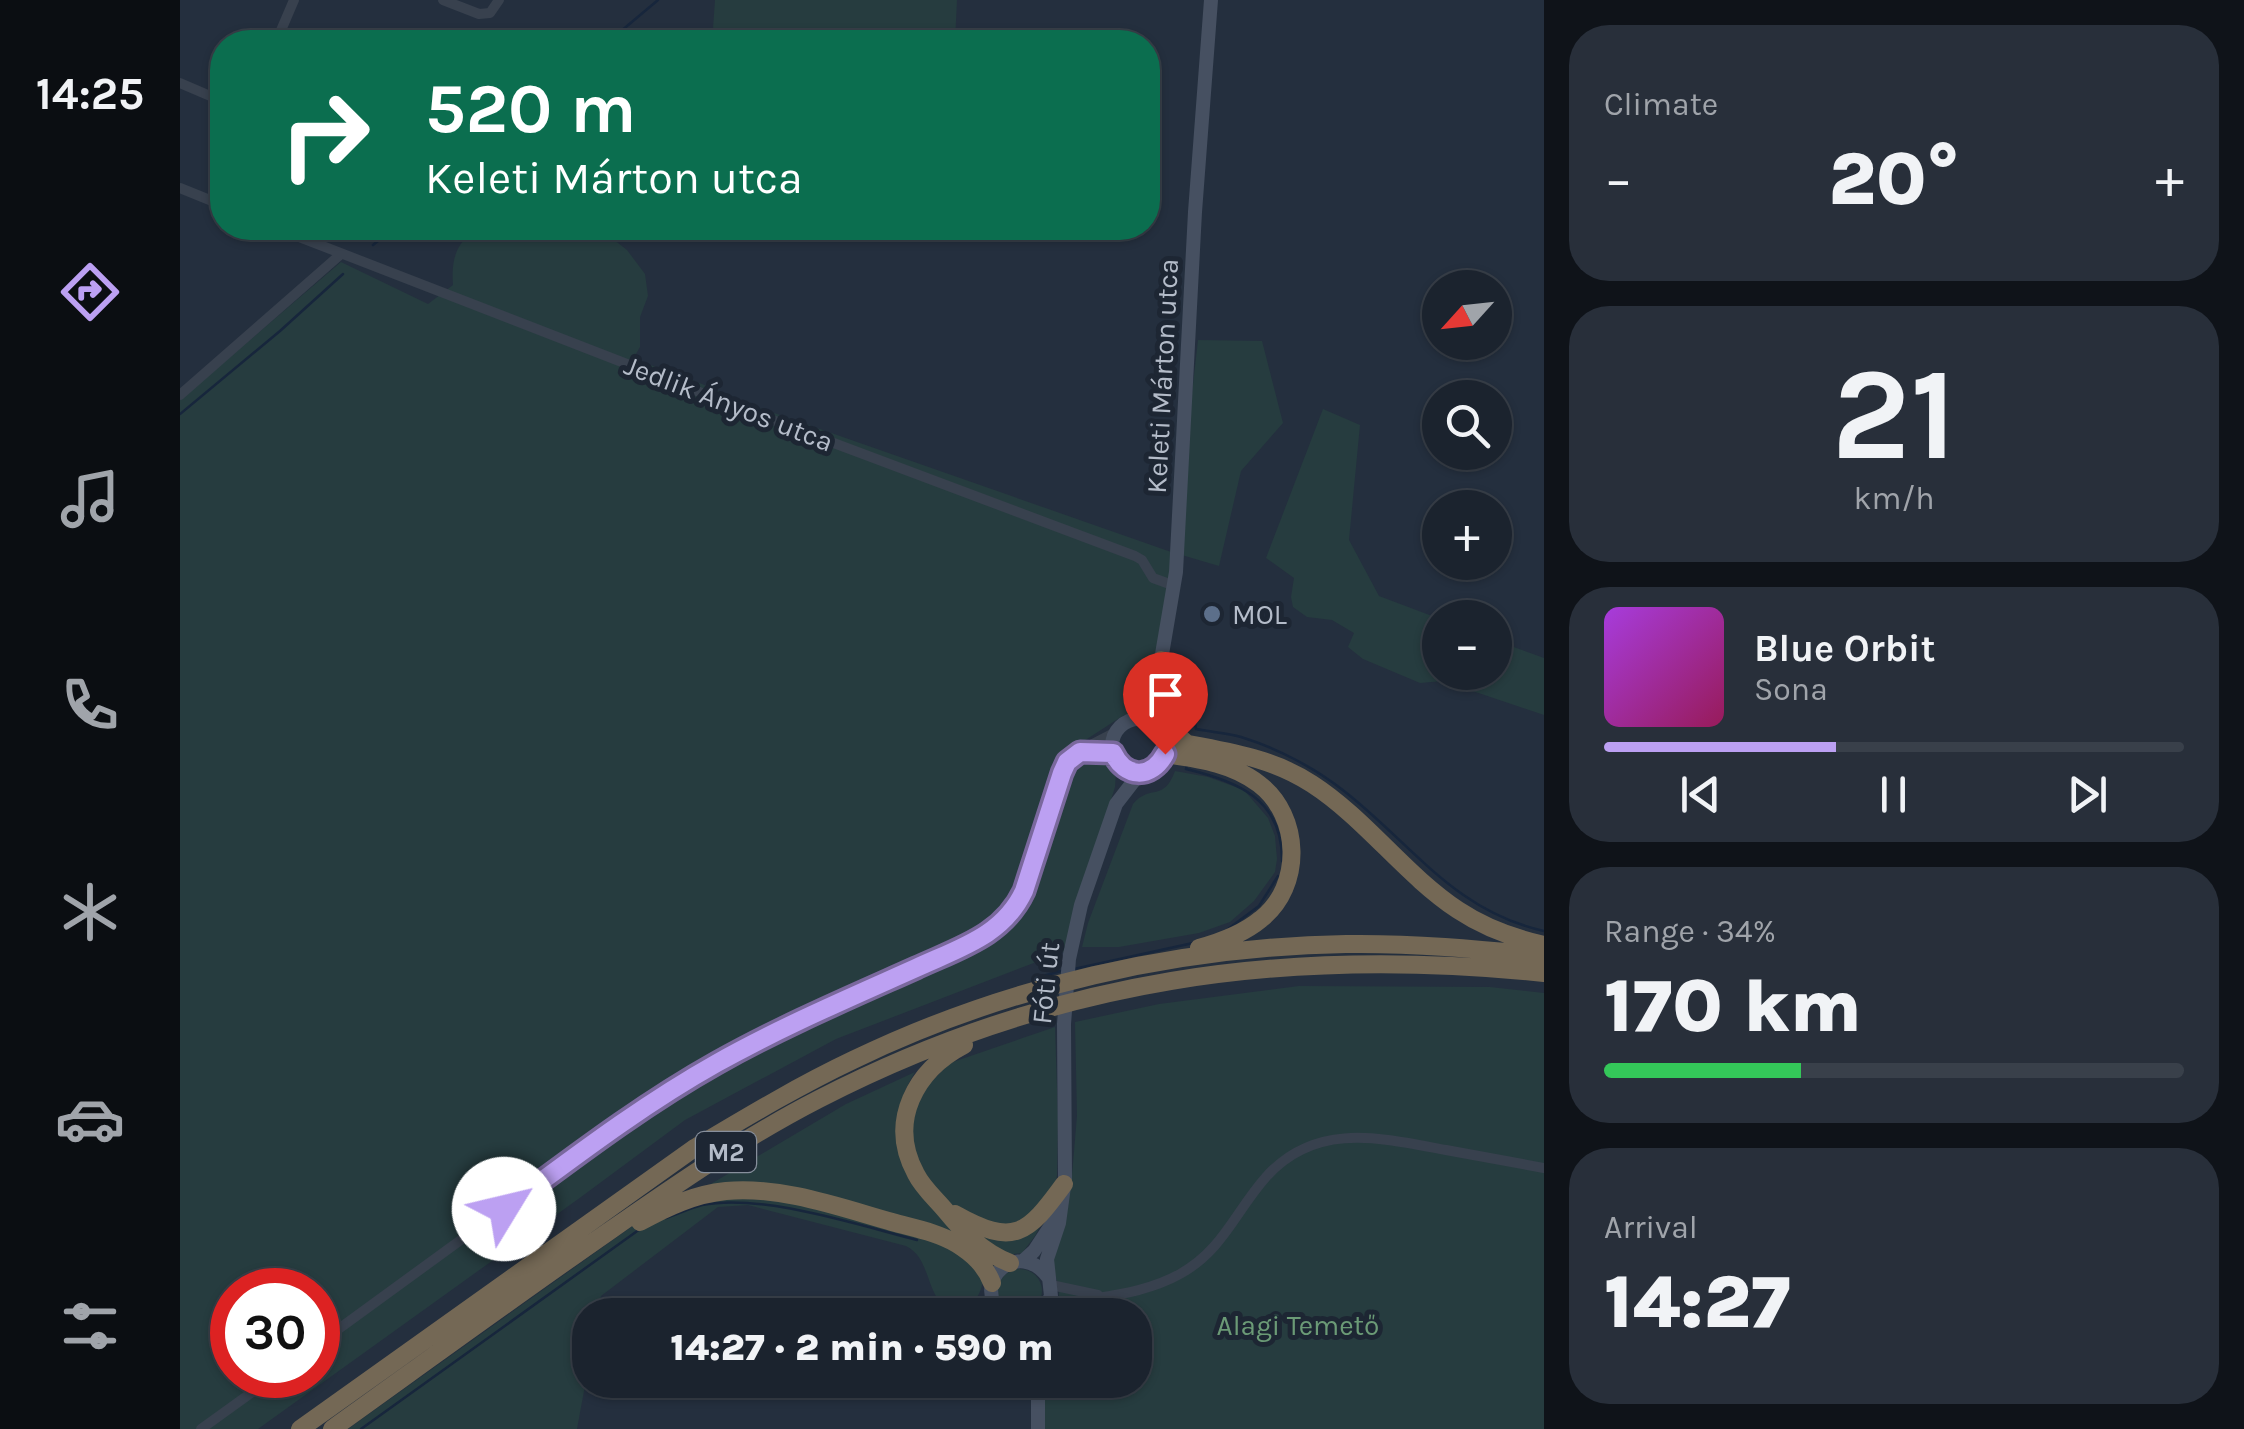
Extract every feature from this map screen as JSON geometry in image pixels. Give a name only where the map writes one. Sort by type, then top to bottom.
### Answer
[{"type":"highway","points":[[1160,660],[1167,667],[1165,718],[1186,743]]},
{"type":"highway","points":[[1165,746],[1186,743],[1261,759],[1293,773],[1343,807],[1434,892],[1462,912],[1511,938],[1544,945]]},
{"type":"highway","points":[[1161,962],[1235,936],[1264,917],[1282,894],[1292,863],[1286,820],[1277,802],[1256,781],[1235,769],[1165,746]]},
{"type":"highway","name":"M2","points":[[300,1429],[694,1150],[808,1083],[911,1034],[1002,1000],[1082,978],[1256,949],[1346,944],[1433,946],[1544,956]]},
{"type":"highway","name":"M2","points":[[332,1429],[703,1166],[817,1100],[933,1046],[1017,1016],[1084,998],[1262,968],[1436,965],[1544,973]]},
{"type":"highway","points":[[1016,1262],[984,1250],[922,1185],[909,1160],[904,1125],[910,1100],[936,1063],[994,1033],[1017,1016]]},
{"type":"highway","points":[[944,1208],[985,1230],[1012,1232],[1034,1222],[1064,1184]]},
{"type":"highway","points":[[556,1268],[662,1210],[700,1196],[752,1191],[817,1200],[939,1236],[973,1255],[992,1283]]},
{"type":"main road","name":"Keleti Márton utca","points":[[1145,720],[1175,586],[1211,0]]},
{"type":"main road","points":[[1116,758],[1123,768],[1140,773],[1153,769],[1165,746],[1157,725],[1129,720],[1116,732],[1112,740],[1116,804]]},
{"type":"main road","name":"Fóti út","points":[[1050,1298],[1046,1259],[1056,1234],[1064,1184],[1064,1024],[1071,950],[1116,804],[1140,773]]},
{"type":"main road","points":[[993,1298],[992,1283],[998,1271],[1034,1251],[1060,1212]]},
{"type":"main road","points":[[1016,1262],[1038,1266],[1050,1282]]},
{"type":"main road","points":[[1038,1398],[1038,1429]]},
{"type":"street","points":[[281,30],[294,0]]},
{"type":"street","points":[[443,0],[479,14],[490,12],[499,0]]},
{"type":"street","points":[[180,83],[210,96]]},
{"type":"street","points":[[180,188],[210,200]]},
{"type":"street","name":"Jedlik Ányos utca","points":[[306,240],[1135,556],[1153,578],[1175,586]]},
{"type":"street","points":[[180,395],[341,254]]},
{"type":"street","points":[[340,1328],[597,1141],[718,1062],[970,943],[1002,924],[1024,891],[1064,768],[1080,752],[1116,732]]},
{"type":"street","points":[[1080,752],[1116,758]]},
{"type":"street","points":[[1097,1298],[1148,1288],[1197,1264],[1225,1236],[1266,1178],[1295,1154],[1320,1142],[1381,1139],[1544,1168]]},
{"type":"street","points":[[1050,1282],[1104,1296]]},
{"type":"street","points":[[201,1429],[244,1398]]},
{"type":"green space","points":[[715,0],[957,0],[956,30],[713,30]]},
{"type":"green space","points":[[464,240],[614,240],[645,274],[648,296],[640,317],[640,347],[633,359],[760,408],[1174,553],[1198,340],[1262,341],[1283,423],[1241,471],[1219,566],[1175,553],[1145,710],[1139,718],[1124,715],[1063,757],[1024,883],[1005,917],[968,939],[816,1008],[823,1016],[1004,927],[1036,880],[1065,780],[1084,758],[1105,756],[1112,760],[1116,772],[1115,787],[1065,951],[836,1039],[685,1120],[340,1370],[340,1268],[210,1268],[210,1398],[301,1398],[258,1429],[180,1429],[180,400],[341,262],[428,304],[453,285],[453,267]]},
{"type":"green space","points":[[1323,409],[1360,425],[1349,540],[1379,596],[1422,612],[1422,683],[1363,659],[1348,647],[1354,633],[1332,620],[1307,617],[1293,607],[1294,578],[1266,558]]},
{"type":"green space","points":[[1512,646],[1544,658],[1544,715],[1470,690],[1512,690]]},
{"type":"green space","points":[[1175,771],[1244,790],[1268,818],[1275,836],[1275,872],[1254,901],[1230,922],[1199,933],[1119,947],[1082,947],[1133,804],[1145,794],[1166,787]]},
{"type":"green space","name":"Alagi Temető","points":[[1299,986],[1490,987],[1544,993],[1544,1429],[1041,1429],[1040,1398],[1152,1398],[1152,1298],[1059,1298],[1049,1262],[1072,1175],[1077,1116],[1075,1022],[1159,1004]]},
{"type":"green space","points":[[1055,1027],[1057,1175],[1051,1205],[1022,1253],[1005,1255],[992,1249],[940,1198],[911,1149],[911,1116],[923,1090],[950,1063]]},
{"type":"green space","points":[[915,1072],[899,1110],[898,1150],[974,1247],[888,1214],[699,1191],[846,1104]]},
{"type":"green space","points":[[734,1197],[782,1201],[921,1234],[968,1257],[983,1281],[976,1298],[938,1298],[924,1266],[906,1246],[748,1205],[718,1207],[601,1298],[572,1298],[572,1398],[583,1398],[577,1429],[348,1429],[634,1225],[672,1210]]},
{"type":"green space","points":[[1011,1270],[1029,1270],[1041,1282],[1041,1298],[999,1298],[999,1282]]},
{"type":"waterway","points":[[622,30],[658,0]]},
{"type":"waterway","points":[[373,245],[379,240]]},
{"type":"waterway","points":[[180,414],[343,274]]},
{"type":"waterway","points":[[1183,679],[1196,729],[1255,742],[1308,767],[1344,791],[1459,892],[1512,921],[1544,931]]},
{"type":"waterway","points":[[1187,764],[1186,769],[1239,787],[1266,808],[1275,822],[1282,861]]},
{"type":"waterway","points":[[1228,929],[1259,906],[1278,876]]},
{"type":"waterway","points":[[1074,969],[1193,943]]},
{"type":"waterway","points":[[1043,976],[1061,971]]},
{"type":"waterway","points":[[666,1218],[702,1205],[752,1203],[810,1212],[917,1240]]},
{"type":"waterway","points":[[361,1429],[640,1229]]},
{"type":"place","name":"MOL","points":[[1212,614]]},
{"type":"route","points":[[504,1209],[613,1130],[718,1062],[970,943],[1002,924],[1024,891],[1064,768],[1080,752],[1113,753],[1123,768],[1140,773],[1153,769],[1165,754]]}]
